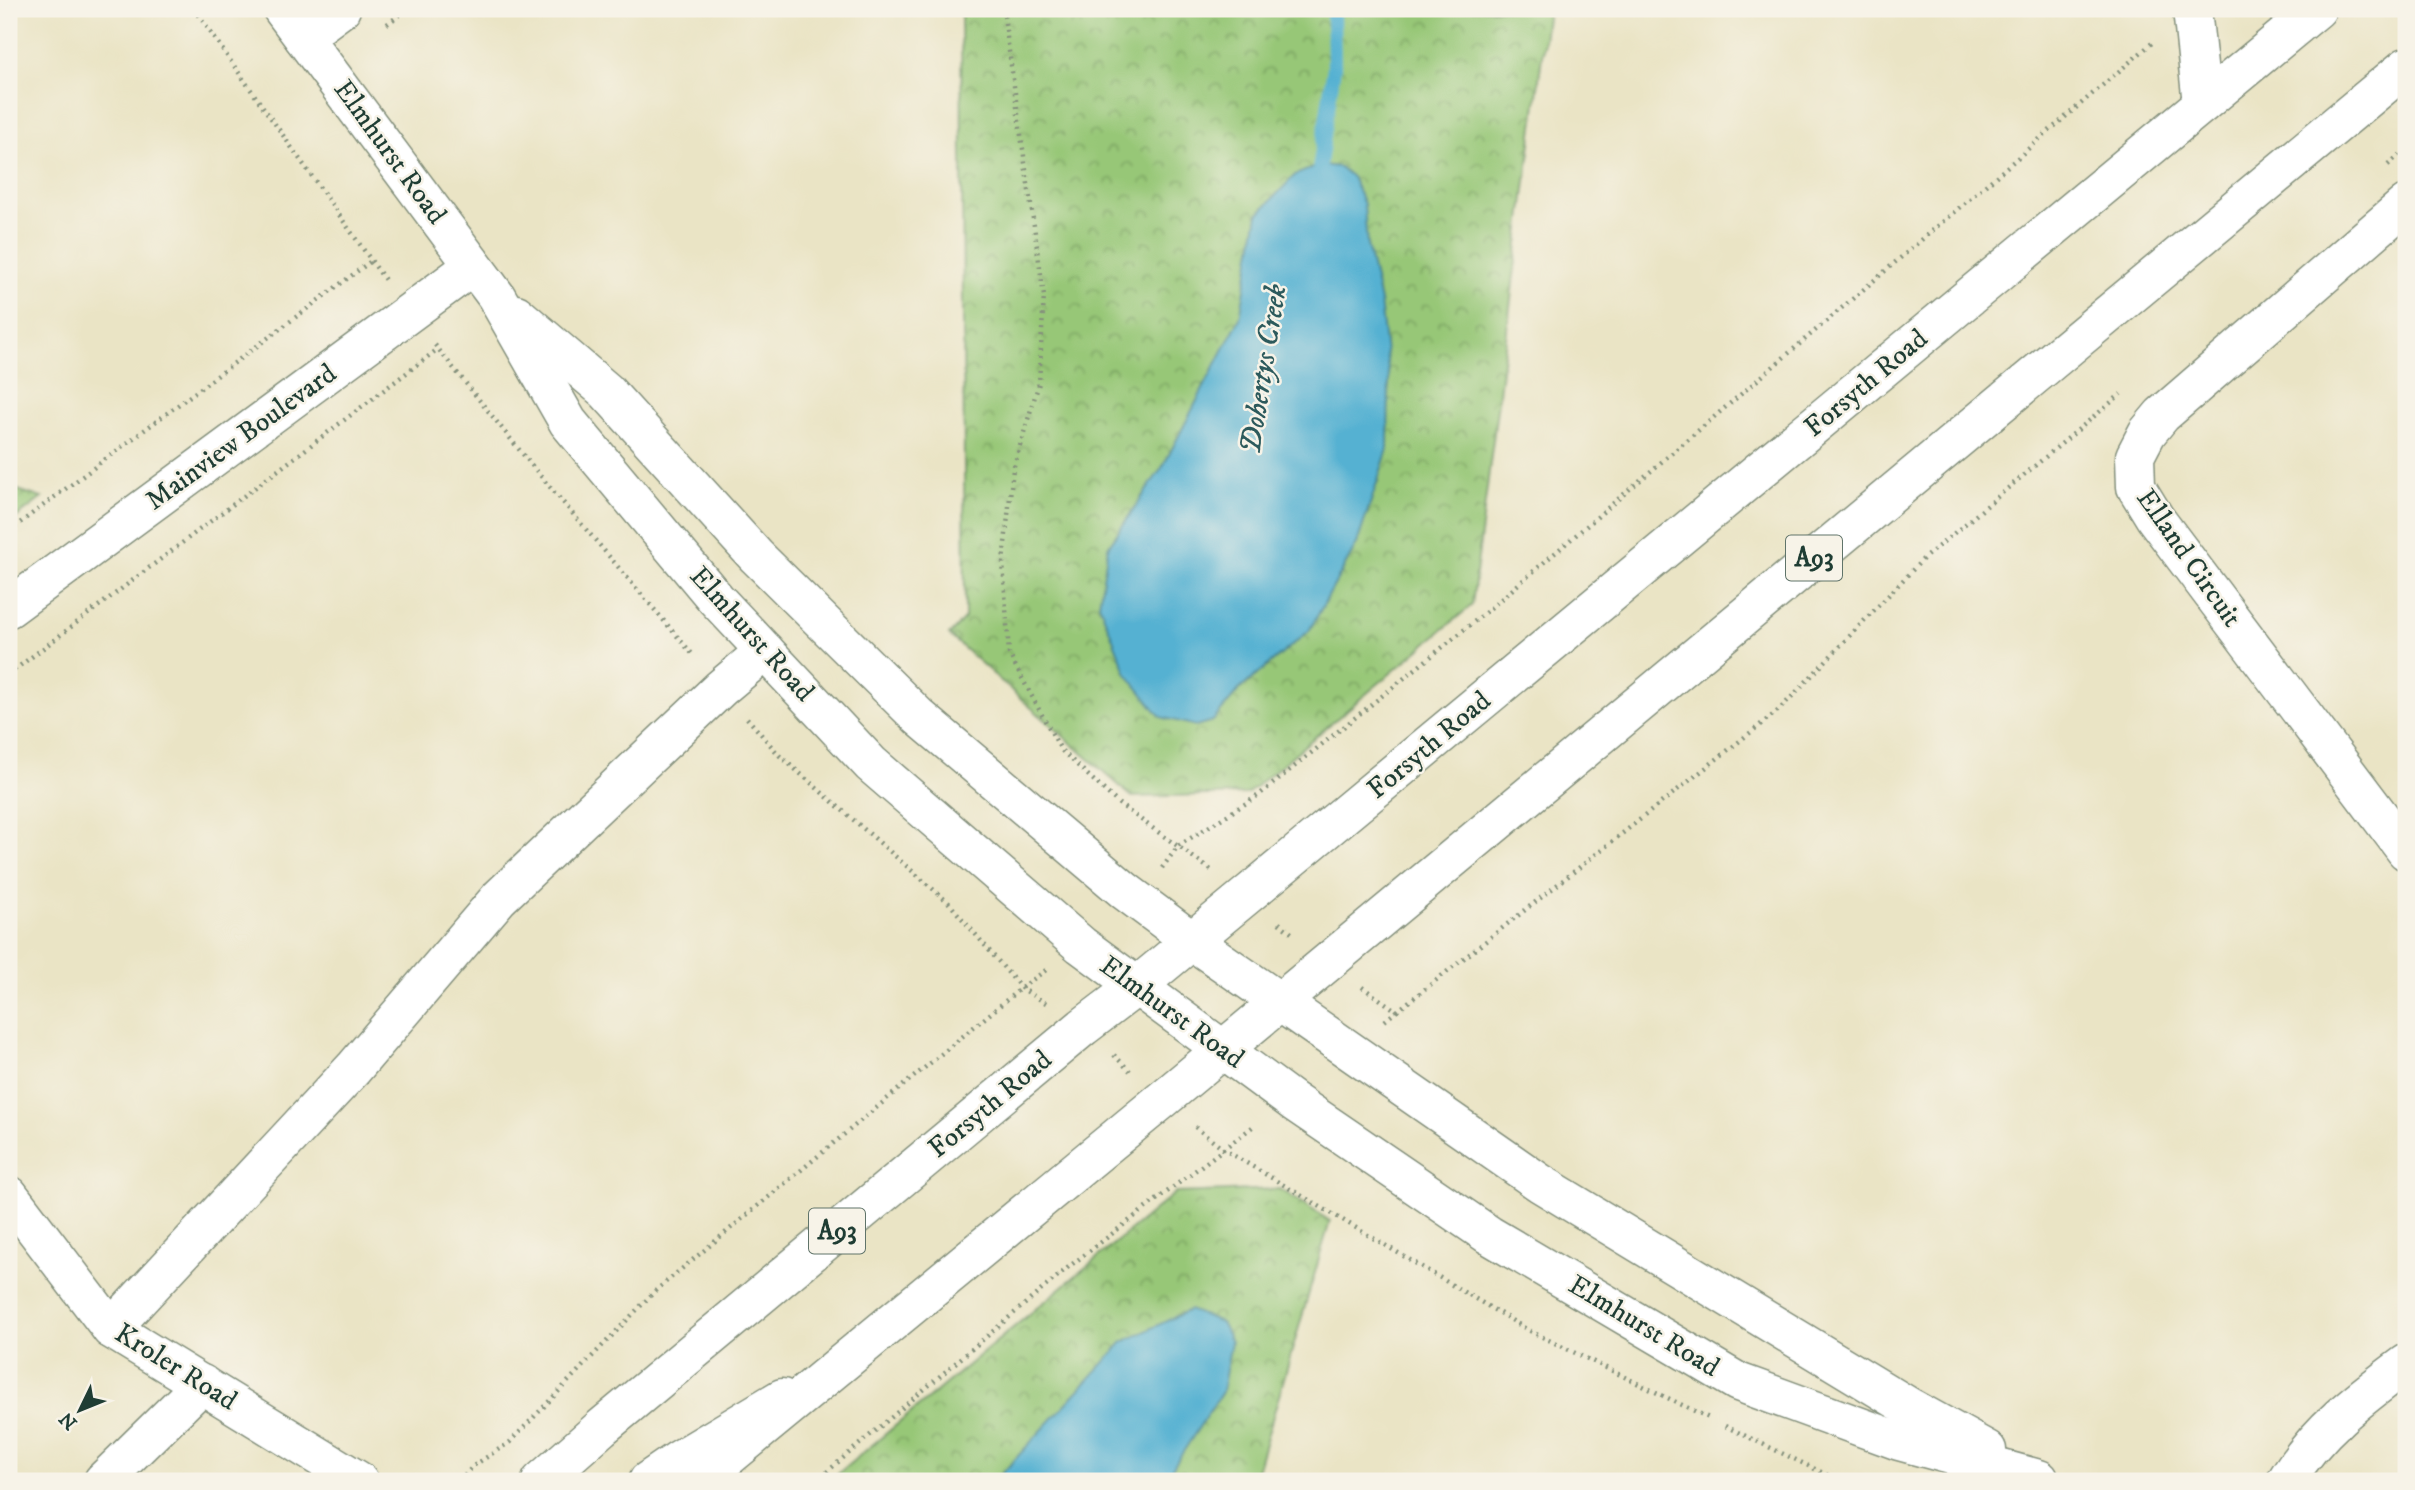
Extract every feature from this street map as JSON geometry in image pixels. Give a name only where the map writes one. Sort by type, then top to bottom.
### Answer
[{"type":"main road","points":[[293,23],[341,9]]},
{"type":"main road","points":[[2192,9],[2202,104]]},
{"type":"main road","name":"Forsyth Road","points":[[541,1481],[601,1428],[1043,1061],[1192,941],[2317,9]]},
{"type":"main road","name":"Elmhurst Road","points":[[293,23],[496,296],[568,422],[716,598],[871,764],[1081,945],[1294,1102],[1489,1235],[1738,1382],[1899,1441],[2041,1480]]},
{"type":"main road","name":"A93","points":[[699,1481],[1280,1003],[2406,67]]},
{"type":"main road","name":"Elland Circuit","points":[[2406,204],[2162,415],[2147,433],[2135,456],[2136,487],[2155,518],[2406,851]]},
{"type":"main road","name":"Mainview Boulevard","points":[[9,608],[473,266]]},
{"type":"main road","name":"Elmhurst Road","points":[[496,296],[606,391],[756,556],[919,717],[1138,901],[1540,1183],[1911,1408],[2041,1480]]},
{"type":"main road","points":[[111,1329],[354,1068],[499,898],[722,688],[765,651]]},
{"type":"main road","name":"Kroler Road","points":[[9,1195],[111,1329],[359,1481]]},
{"type":"main road","points":[[648,1481],[852,1355]]},
{"type":"main road","points":[[2286,1481],[2307,1450],[2336,1419],[2406,1364]]},
{"type":"main road","points":[[103,1481],[202,1384]]},
{"type":"main road","points":[[275,1431],[312,1481]]},
{"type":"path","points":[[387,24],[408,9]]},
{"type":"path","points":[[1138,901],[1178,846],[1259,795],[1480,617],[2192,9]]},
{"type":"path","points":[[2385,167],[2406,149]]},
{"type":"path","points":[[9,531],[371,261]]},
{"type":"path","points":[[9,674],[438,349]]},
{"type":"path","points":[[1397,1011],[1779,710],[1923,559],[2123,392]]},
{"type":"path","points":[[460,1481],[473,1466],[510,1442],[654,1291],[1021,988],[1081,945]]},
{"type":"green space","points":[[961,9],[1548,9],[1472,605],[1247,794],[1132,797],[949,635],[965,618]]},
{"type":"green space","points":[[9,487],[42,498],[9,523]]},
{"type":"green space","points":[[1280,1189],[1330,1221],[1254,1481],[829,1481],[1175,1193]]},
{"type":"water","points":[[1320,165],[1340,167],[1352,177],[1364,204],[1367,245],[1380,301],[1389,379],[1388,449],[1357,544],[1309,631],[1239,690],[1213,721],[1196,726],[1161,717],[1127,674],[1099,604],[1108,547],[1163,466],[1240,318],[1258,214],[1295,175]]},
{"type":"water","points":[[1189,1310],[1221,1322],[1231,1342],[1222,1392],[1164,1481],[995,1481],[1123,1342]]},
{"type":"waterway","name":"Dohertys Creek","points":[[1317,184],[1334,67],[1333,9]]}]
